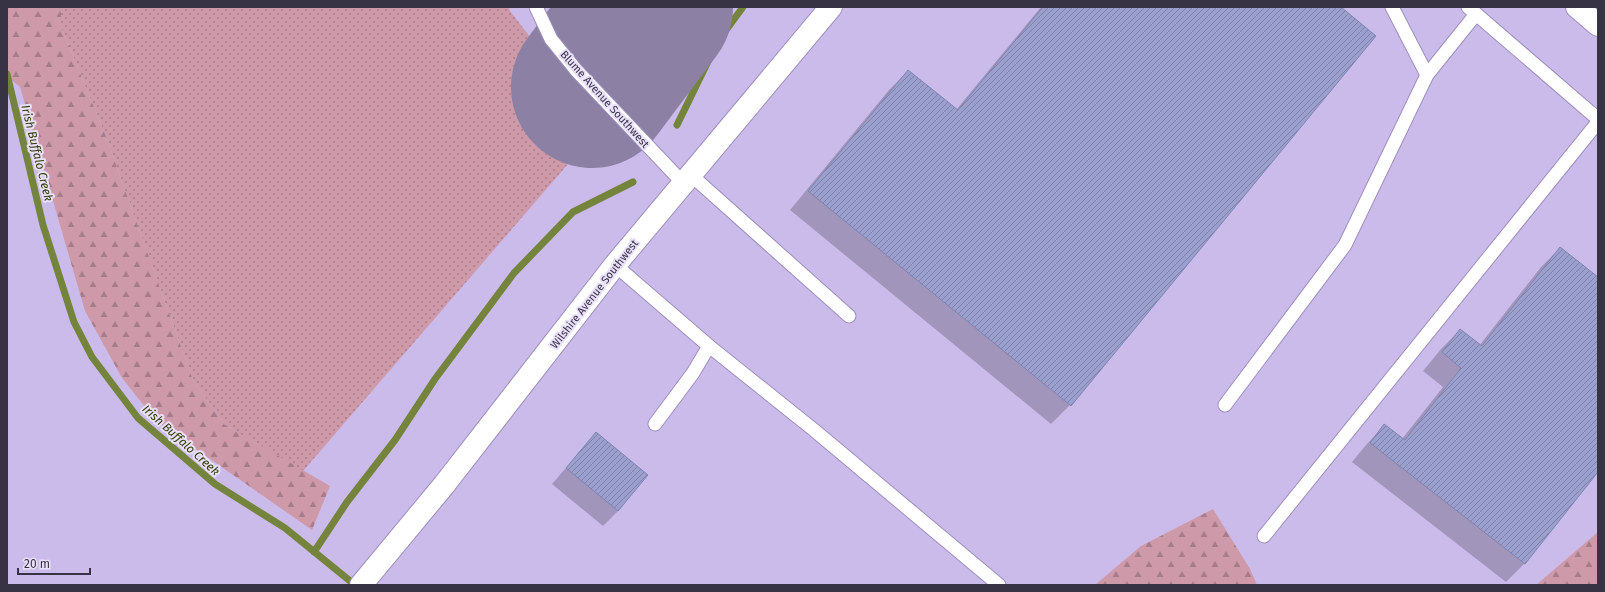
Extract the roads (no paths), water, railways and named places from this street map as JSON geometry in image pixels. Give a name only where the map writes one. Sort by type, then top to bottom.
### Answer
[{"type":"street","name":"Wilshire Avenue Southwest","points":[[362,585],[420,514],[615,265],[831,7]]},
{"type":"street","points":[[1577,7],[1598,25]]},
{"type":"lane","name":"Blume Avenue Southwest","points":[[536,7],[551,39],[576,70],[687,179],[849,316]]},
{"type":"lane","points":[[1392,7],[1427,75]]},
{"type":"lane","points":[[1225,405],[1345,245],[1427,75],[1472,10],[1598,119]]},
{"type":"lane","points":[[1264,536],[1598,122]]},
{"type":"lane","points":[[615,265],[709,346],[814,430],[1000,585]]},
{"type":"lane","points":[[655,424],[693,373],[709,346]]},
{"type":"waterway","points":[[677,125],[718,41],[743,7]]},
{"type":"waterway","name":"Irish Buffalo Creek","points":[[7,74],[43,225],[74,322],[92,357],[138,418],[215,484],[285,528],[355,585]]},
{"type":"waterway","points":[[314,552],[347,502],[395,440],[435,379],[514,273],[573,212],[633,182]]}]
